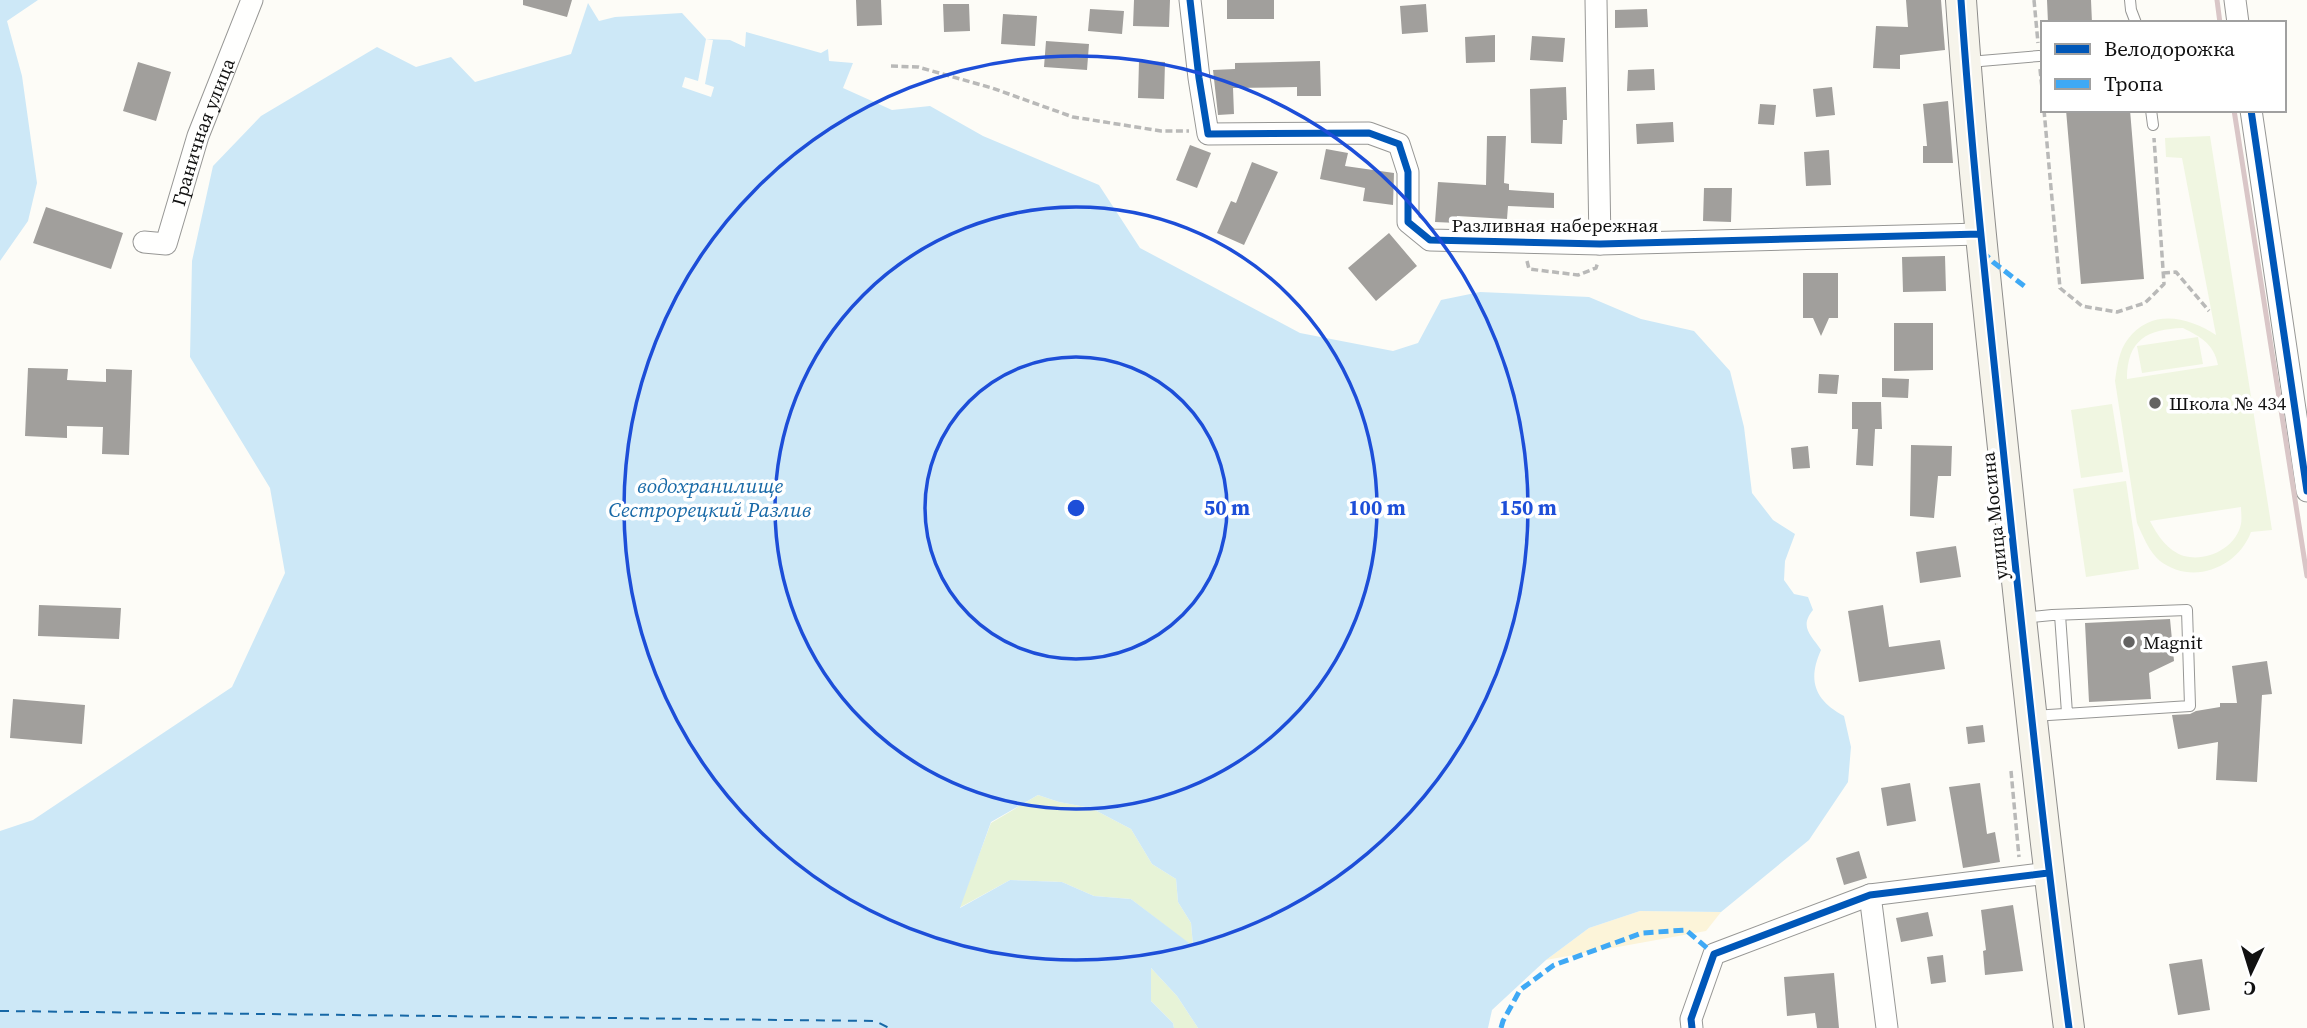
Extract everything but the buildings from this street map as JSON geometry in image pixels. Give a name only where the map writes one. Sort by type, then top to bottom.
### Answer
[{"type":"street","name":"Граничная улица","points":[[144,242],[166,244],[198,136],[252,0]]},
{"type":"street","points":[[1191,0],[1208,134]]},
{"type":"street","points":[[1596,0],[1600,244]]},
{"type":"street","name":"улица Мосина","points":[[1961,0],[1980,233],[2048,873],[2069,1028]]},
{"type":"street","points":[[2235,0],[2238,21]]},
{"type":"street","points":[[2251,112],[2307,490]]},
{"type":"street","name":"Разливная набережная","points":[[1208,134],[1369,132],[1399,144],[1408,172],[1408,222],[1430,240],[1600,244],[1980,233]]},
{"type":"street","points":[[1692,1028],[1691,1018],[1714,954],[1870,895],[2048,873]]},
{"type":"street","points":[[1870,895],[1886,1028]]},
{"type":"lane","points":[[2130,0],[2135,21]]},
{"type":"lane","points":[[1966,62],[2039,56]]},
{"type":"lane","points":[[2151,112],[2153,125]]},
{"type":"lane","points":[[2021,619],[2187,610],[2190,706],[2031,717]]},
{"type":"lane","points":[[2060,615],[2067,713]]},
{"type":"path","points":[[891,66],[918,67],[992,88],[1073,117],[1161,131],[1180,130],[1208,134]]},
{"type":"path","points":[[2044,112],[2060,288],[2082,306],[2117,312],[2145,303],[2164,284],[2153,125]]},
{"type":"path","points":[[2163,272],[2176,272],[2209,311]]},
{"type":"green space","points":[[2210,136],[2272,530],[2251,532],[2236,555],[2213,569],[2200,572],[2186,572],[2160,561],[2149,548],[2137,523],[2115,381],[2122,348],[2138,329],[2148,323],[2159,319],[2182,320],[2216,335],[2182,158],[2166,157],[2165,138]],"holes":[[[2183,328],[2206,342],[2218,365],[2127,379],[2131,355],[2141,339],[2159,331]],[[2241,507],[2241,524],[2233,540],[2219,551],[2202,557],[2184,556],[2173,550],[2160,537],[2150,521]]]},
{"type":"green space","points":[[2198,337],[2203,364],[2142,373],[2137,346]]},
{"type":"green space","points":[[2112,404],[2123,472],[2081,478],[2071,410]]},
{"type":"green space","points":[[2126,481],[2139,569],[2086,577],[2073,489]]},
{"type":"green space","points":[[1038,795],[1091,808],[1131,829],[1152,864],[1176,879],[1178,902],[1191,923],[1193,947],[1131,899],[1094,896],[1062,882],[1010,880],[959,908],[991,823]]},
{"type":"green space","points":[[1150,967],[1177,996],[1198,1028],[1174,1028],[1173,1023],[1151,1001]]},
{"type":"sand","points":[[1640,911],[1721,912],[1706,931],[1546,960],[1589,928]]},
{"type":"water","points":[[0,0],[38,0],[7,21],[22,76],[37,183],[28,221],[0,261]]},
{"type":"water","name":"водохранилище Сестрорецкий Разлив","points":[[588,3],[599,21],[615,17],[682,13],[706,39],[730,40],[745,47],[746,32],[821,53],[828,49],[829,61],[853,63],[843,88],[892,110],[930,106],[983,136],[1099,185],[1140,248],[1300,333],[1393,351],[1418,343],[1441,300],[1480,292],[1589,297],[1641,319],[1694,331],[1730,371],[1744,427],[1752,493],[1773,520],[1795,534],[1785,561],[1784,580],[1794,594],[1808,597],[1813,610],[1807,621],[1808,631],[1821,650],[1814,680],[1820,696],[1844,716],[1851,747],[1848,782],[1809,840],[1721,912],[1640,911],[1589,928],[1546,960],[1492,1010],[1488,1028],[1198,1028],[1177,996],[1151,968],[1151,1001],[1173,1023],[1174,1028],[0,1028],[0,831],[33,820],[232,687],[285,573],[270,488],[190,357],[192,261],[213,166],[261,116],[377,47],[416,67],[451,57],[475,82],[571,54]],"holes":[[[1038,795],[1091,808],[1131,829],[1152,864],[1176,879],[1178,902],[1191,923],[1193,946],[1131,899],[1094,896],[1062,882],[1010,880],[960,908],[991,822]]]},
{"type":"pier","points":[[706,39],[713,40],[705,84],[714,87],[711,97],[682,87],[685,77],[698,81]]},
{"type":"ferry route","points":[[0,1011],[875,1021],[889,1028]]},
{"type":"railway","points":[[2217,0],[2220,21]]},
{"type":"railway","points":[[2234,112],[2307,576]]},
{"type":"marked path","points":[[1982,251],[2028,289]]},
{"type":"marked path","points":[[1501,1028],[1520,990],[1554,965],[1642,933],[1686,930],[1714,954]]},
{"type":"cycle path","points":[[1190,0],[1208,134],[1369,133],[1399,144],[1408,172],[1408,222],[1430,240],[1600,244],[1980,234]]},
{"type":"cycle path","points":[[1961,0],[1994,364],[2036,757],[2069,1028]]},
{"type":"cycle path","points":[[2251,112],[2307,491]]},
{"type":"cycle path","points":[[1692,1028],[1691,1019],[1714,954],[1870,895],[2048,873]]},
{"type":"place","name":"Школа № 434","points":[[2155,403]]},
{"type":"place","name":"Magnit","points":[[2129,642]]}]
